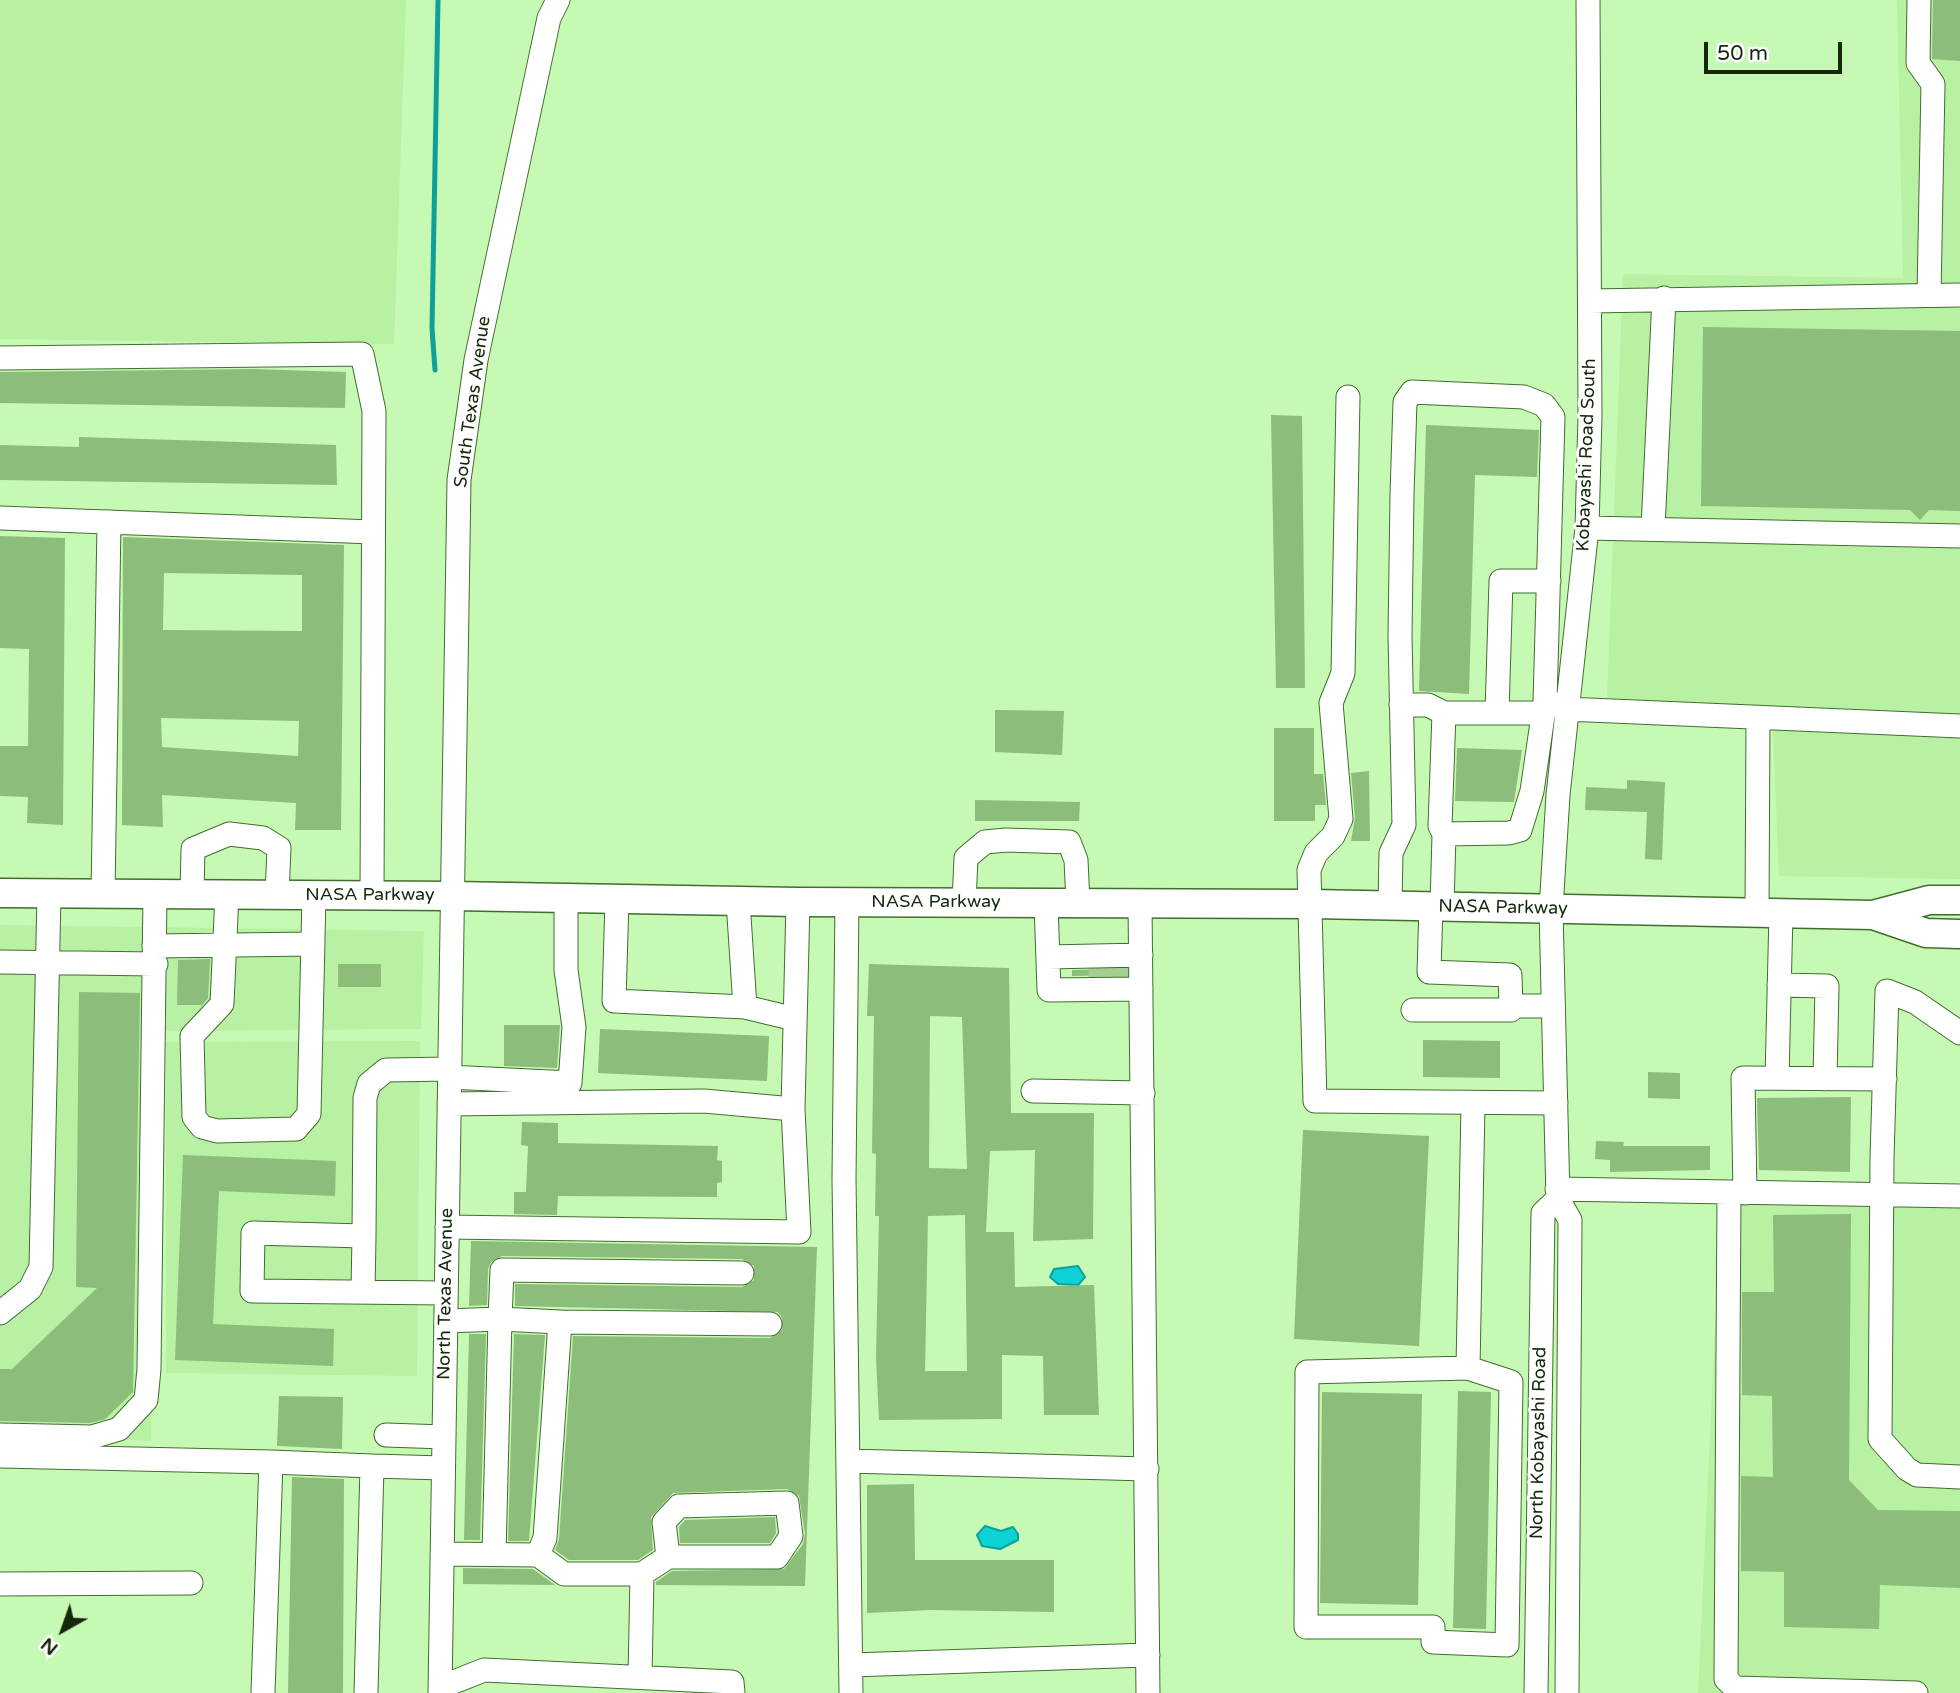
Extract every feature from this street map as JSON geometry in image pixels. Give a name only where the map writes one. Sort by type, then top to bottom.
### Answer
[{"type":"main road","name":"NASA Parkway","points":[[0,893],[372,895],[798,902],[1312,904],[1873,915],[1929,900],[1960,900]]},
{"type":"main road","name":"NASA Parkway","points":[[1873,915],[1926,933],[1960,934]]},
{"type":"street","name":"South Texas Avenue","points":[[452,896],[460,480],[476,360],[549,18],[558,0]]},
{"type":"street","name":"Kobayashi Road South","points":[[1552,909],[1556,832],[1556,707],[1587,528],[1590,301],[1588,0]]},
{"type":"street","points":[[1919,0],[1918,63],[1933,84],[1929,295]]},
{"type":"street","points":[[1590,301],[1960,295]]},
{"type":"street","points":[[1653,527],[1664,298]]},
{"type":"street","points":[[0,358],[362,354],[374,411],[372,895]]},
{"type":"street","points":[[1390,905],[1391,853],[1404,825],[1401,705],[1405,402],[1412,392],[1524,397],[1544,405],[1553,417],[1549,581],[1556,707],[1520,830]]},
{"type":"street","points":[[1348,397],[1343,673],[1331,703],[1340,819],[1333,836],[1316,853],[1309,870],[1312,904],[1315,1101],[1473,1104],[1556,1102]]},
{"type":"street","points":[[0,518],[373,532]]},
{"type":"street","points":[[103,894],[109,522]]},
{"type":"street","points":[[1587,528],[1653,527],[1960,536]]},
{"type":"street","points":[[1497,713],[1501,581],[1549,581]]},
{"type":"street","points":[[1401,705],[1427,705],[1444,713],[1497,713],[1556,707],[1758,719],[1960,726]]},
{"type":"street","points":[[1413,1010],[1511,1010],[1510,975],[1429,972],[1444,834],[1440,826],[1444,713]]},
{"type":"street","points":[[1758,719],[1769,913],[1779,985],[1777,1078]]},
{"type":"street","points":[[1444,834],[1509,833],[1520,830],[1556,832]]},
{"type":"street","points":[[192,894],[193,849],[229,834],[263,838],[279,848],[277,895]]},
{"type":"street","points":[[964,902],[967,858],[985,842],[1006,840],[1069,842],[1076,860],[1078,902]]},
{"type":"street","points":[[4,1304],[30,1289],[41,1267],[49,894]]},
{"type":"street","points":[[0,1435],[92,1437],[120,1429],[146,1400],[149,1369],[155,894]]},
{"type":"street","points":[[227,894],[222,1004],[192,1036],[194,1117],[202,1127],[217,1131],[296,1129],[309,1114],[314,895]]},
{"type":"street","name":"North Texas Avenue","points":[[440,1690],[452,896]]},
{"type":"street","points":[[363,1291],[365,1098],[369,1084],[386,1070],[570,1083],[574,1027],[566,970],[566,898]]},
{"type":"street","points":[[617,899],[614,1001],[745,1007],[795,1018]]},
{"type":"street","points":[[738,901],[745,1007]]},
{"type":"street","points":[[447,1227],[799,1232],[793,1109],[798,902]]},
{"type":"street","points":[[847,902],[844,1178],[851,1693]]},
{"type":"street","points":[[1046,902],[1049,990],[1107,972]]},
{"type":"street","points":[[1140,903],[1107,972],[1143,1093],[1148,1693]]},
{"type":"street","name":"North Kobayashi Road","points":[[1552,909],[1558,1194],[1570,1220],[1567,1693]]},
{"type":"street","points":[[0,962],[48,964],[224,946],[313,944]]},
{"type":"street","points":[[1048,957],[1107,972]]},
{"type":"street","points":[[1779,985],[1827,986],[1825,1079]]},
{"type":"street","points":[[1960,1034],[1915,1002],[1887,991],[1880,1439],[1907,1469],[1917,1475],[1960,1477]]},
{"type":"street","points":[[1511,1006],[1553,1006]]},
{"type":"street","points":[[1885,1079],[1744,1078],[1737,1193],[1726,1679],[1735,1688],[1916,1693]]},
{"type":"street","points":[[1033,1091],[1143,1093]]},
{"type":"street","points":[[449,1104],[704,1101],[793,1109]]},
{"type":"street","points":[[1468,1368],[1473,1104]]},
{"type":"street","points":[[1558,1194],[1882,1193],[1960,1196]]},
{"type":"street","name":"North Kobayashi Road","points":[[1536,1693],[1543,1213],[1558,1194]]},
{"type":"street","points":[[364,1236],[253,1233],[252,1291],[446,1293]]},
{"type":"street","points":[[494,1554],[502,1270],[742,1273]]},
{"type":"street","points":[[446,1321],[500,1319],[770,1324]]},
{"type":"street","points":[[538,1555],[545,1538],[560,1322]]},
{"type":"street","points":[[1468,1368],[1511,1382],[1507,1645],[1433,1642],[1433,1627],[1306,1627],[1307,1372],[1468,1368]]},
{"type":"street","points":[[386,1435],[444,1437]]},
{"type":"street","points":[[0,1456],[443,1468]]},
{"type":"street","points":[[848,1461],[1147,1469]]},
{"type":"street","points":[[263,1693],[271,1462]]},
{"type":"street","points":[[366,1693],[372,1466]]},
{"type":"street","points":[[442,1553],[538,1555],[564,1574],[642,1574],[668,1557],[776,1557],[791,1536],[786,1503],[679,1506],[664,1522],[668,1557]]},
{"type":"street","points":[[640,1677],[642,1574]]},
{"type":"street","points":[[0,1584],[191,1583]]},
{"type":"street","points":[[851,1665],[1148,1656]]},
{"type":"street","points":[[440,1690],[484,1670],[733,1682],[733,1693]]},
{"type":"shaded area","points":[[0,0],[406,0],[394,344],[0,339]]},
{"type":"shaded area","points":[[1897,0],[1960,0],[1960,879],[1779,876],[1772,709],[1607,700],[1623,274],[1903,278]]},
{"type":"shaded area","points":[[0,925],[424,931],[421,1029],[158,1031],[151,1441],[0,1432]]},
{"type":"shaded area","points":[[420,1041],[417,1376],[166,1373],[166,1042]]},
{"type":"shaded area","points":[[1722,1180],[1960,1184],[1960,1693],[1698,1693]]},
{"type":"water","points":[[1078,1266],[1085,1277],[1078,1285],[1058,1284],[1050,1277],[1054,1269]]},
{"type":"water","points":[[985,1526],[1001,1531],[1013,1527],[1018,1534],[1018,1540],[1000,1549],[982,1546],[977,1535]]},
{"type":"building","points":[[1933,0],[1960,0],[1960,61],[1932,59]]},
{"type":"building","points":[[1703,327],[1960,331],[1960,511],[1929,510],[1920,520],[1910,510],[1701,506]]},
{"type":"building","points":[[252,369],[346,372],[345,408],[0,403],[0,372]]},
{"type":"building","points":[[1271,415],[1302,416],[1305,688],[1276,688]]},
{"type":"building","points":[[1426,425],[1539,430],[1537,477],[1475,475],[1469,694],[1419,691]]},
{"type":"building","points":[[79,437],[336,445],[337,485],[0,480],[0,445],[79,447]]},
{"type":"building","points":[[0,536],[65,538],[63,825],[27,823],[28,797],[0,796],[0,746],[28,746],[29,649],[0,648]]},
{"type":"building","points":[[123,537],[344,545],[341,830],[295,830],[296,803],[162,795],[163,827],[122,825]],"holes":[[[164,573],[302,575],[302,631],[163,630]],[[161,718],[299,721],[298,756],[162,747]]]},
{"type":"building","points":[[995,710],[1064,711],[1062,755],[995,752]]},
{"type":"building","points":[[1274,728],[1314,728],[1314,774],[1323,774],[1326,805],[1315,805],[1315,821],[1274,821]]},
{"type":"building","points":[[1457,748],[1522,750],[1514,802],[1455,801]]},
{"type":"building","points":[[1369,771],[1370,841],[1351,841],[1355,818],[1351,773]]},
{"type":"building","points":[[1627,780],[1665,782],[1662,860],[1645,859],[1647,812],[1585,810],[1586,787],[1627,789]]},
{"type":"building","points":[[975,800],[1080,802],[1079,821],[975,821]]},
{"type":"building","points":[[210,959],[208,998],[202,1005],[177,1005],[178,960]]},
{"type":"building","points":[[338,964],[381,964],[381,987],[338,987]]},
{"type":"building","points":[[869,964],[1009,968],[1011,1113],[1094,1113],[1093,1239],[1033,1241],[1035,1150],[990,1151],[986,1232],[1014,1232],[1015,1287],[1094,1285],[1099,1415],[1044,1415],[1043,1356],[1002,1355],[1002,1419],[879,1420],[876,1357],[879,1216],[875,1216],[876,1154],[872,1153],[874,1016],[867,1016]],"holes":[[[930,1016],[962,1017],[967,1169],[929,1168]],[[965,1215],[967,1371],[925,1371],[928,1216]]]},
{"type":"building","points":[[1127,969],[1127,975],[1072,976],[1072,970]]},
{"type":"building","points":[[79,992],[140,993],[133,1392],[105,1419],[90,1423],[0,1421],[0,1369],[12,1369],[97,1288],[76,1287]]},
{"type":"building","points":[[504,1025],[560,1025],[557,1068],[504,1066]]},
{"type":"building","points":[[600,1029],[769,1036],[767,1081],[598,1073]]},
{"type":"building","points":[[1423,1040],[1500,1041],[1500,1078],[1423,1077]]},
{"type":"building","points":[[1648,1072],[1680,1073],[1680,1099],[1648,1098]]},
{"type":"building","points":[[1851,1097],[1850,1172],[1759,1170],[1757,1098]]},
{"type":"building","points":[[522,1122],[558,1123],[558,1143],[718,1146],[717,1160],[722,1161],[722,1182],[717,1183],[717,1197],[558,1196],[557,1215],[514,1214],[514,1192],[526,1192],[528,1146],[521,1145]]},
{"type":"building","points":[[1303,1130],[1429,1136],[1419,1346],[1294,1339]]},
{"type":"building","points":[[1596,1141],[1624,1142],[1623,1146],[1710,1146],[1710,1170],[1610,1172],[1610,1160],[1595,1159]]},
{"type":"building","points":[[183,1155],[336,1161],[335,1196],[219,1191],[213,1324],[334,1329],[333,1366],[175,1360]]},
{"type":"building","points":[[1851,1214],[1849,1480],[1878,1510],[1960,1511],[1960,1588],[1880,1585],[1879,1629],[1784,1627],[1784,1572],[1741,1571],[1741,1476],[1773,1477],[1772,1396],[1742,1395],[1742,1292],[1774,1292],[1773,1215]]},
{"type":"building","points":[[471,1241],[817,1247],[805,1586],[656,1585],[656,1582],[672,1571],[784,1569],[803,1544],[805,1534],[799,1496],[787,1489],[673,1493],[651,1517],[653,1550],[638,1560],[569,1560],[555,1550],[559,1539],[573,1336],[770,1338],[782,1330],[782,1318],[778,1312],[515,1306],[515,1284],[742,1287],[754,1280],[754,1266],[742,1259],[502,1256],[491,1262],[488,1269],[487,1305],[469,1306]]},
{"type":"building","points":[[469,1334],[486,1334],[480,1540],[464,1540]]},
{"type":"building","points":[[514,1334],[545,1335],[529,1541],[508,1541]]},
{"type":"building","points":[[1458,1391],[1491,1392],[1486,1629],[1453,1628]]},
{"type":"building","points":[[1322,1392],[1422,1394],[1418,1605],[1320,1603]]},
{"type":"building","points":[[279,1396],[343,1397],[342,1449],[277,1446]]},
{"type":"building","points":[[292,1477],[344,1479],[343,1693],[288,1693]]},
{"type":"building","points":[[914,1484],[915,1560],[1054,1560],[1054,1612],[931,1610],[867,1613],[867,1485]]},
{"type":"building","points":[[775,1517],[776,1533],[770,1543],[680,1543],[679,1527],[685,1520]]},
{"type":"building","points":[[463,1568],[533,1569],[555,1585],[463,1584]]},
{"type":"waterway","points":[[435,370],[432,328],[438,0]]},
{"type":"tunnel","points":[[1100,963],[1100,980]]},
{"type":"tunnel","points":[[1121,963],[1121,980]]}]
